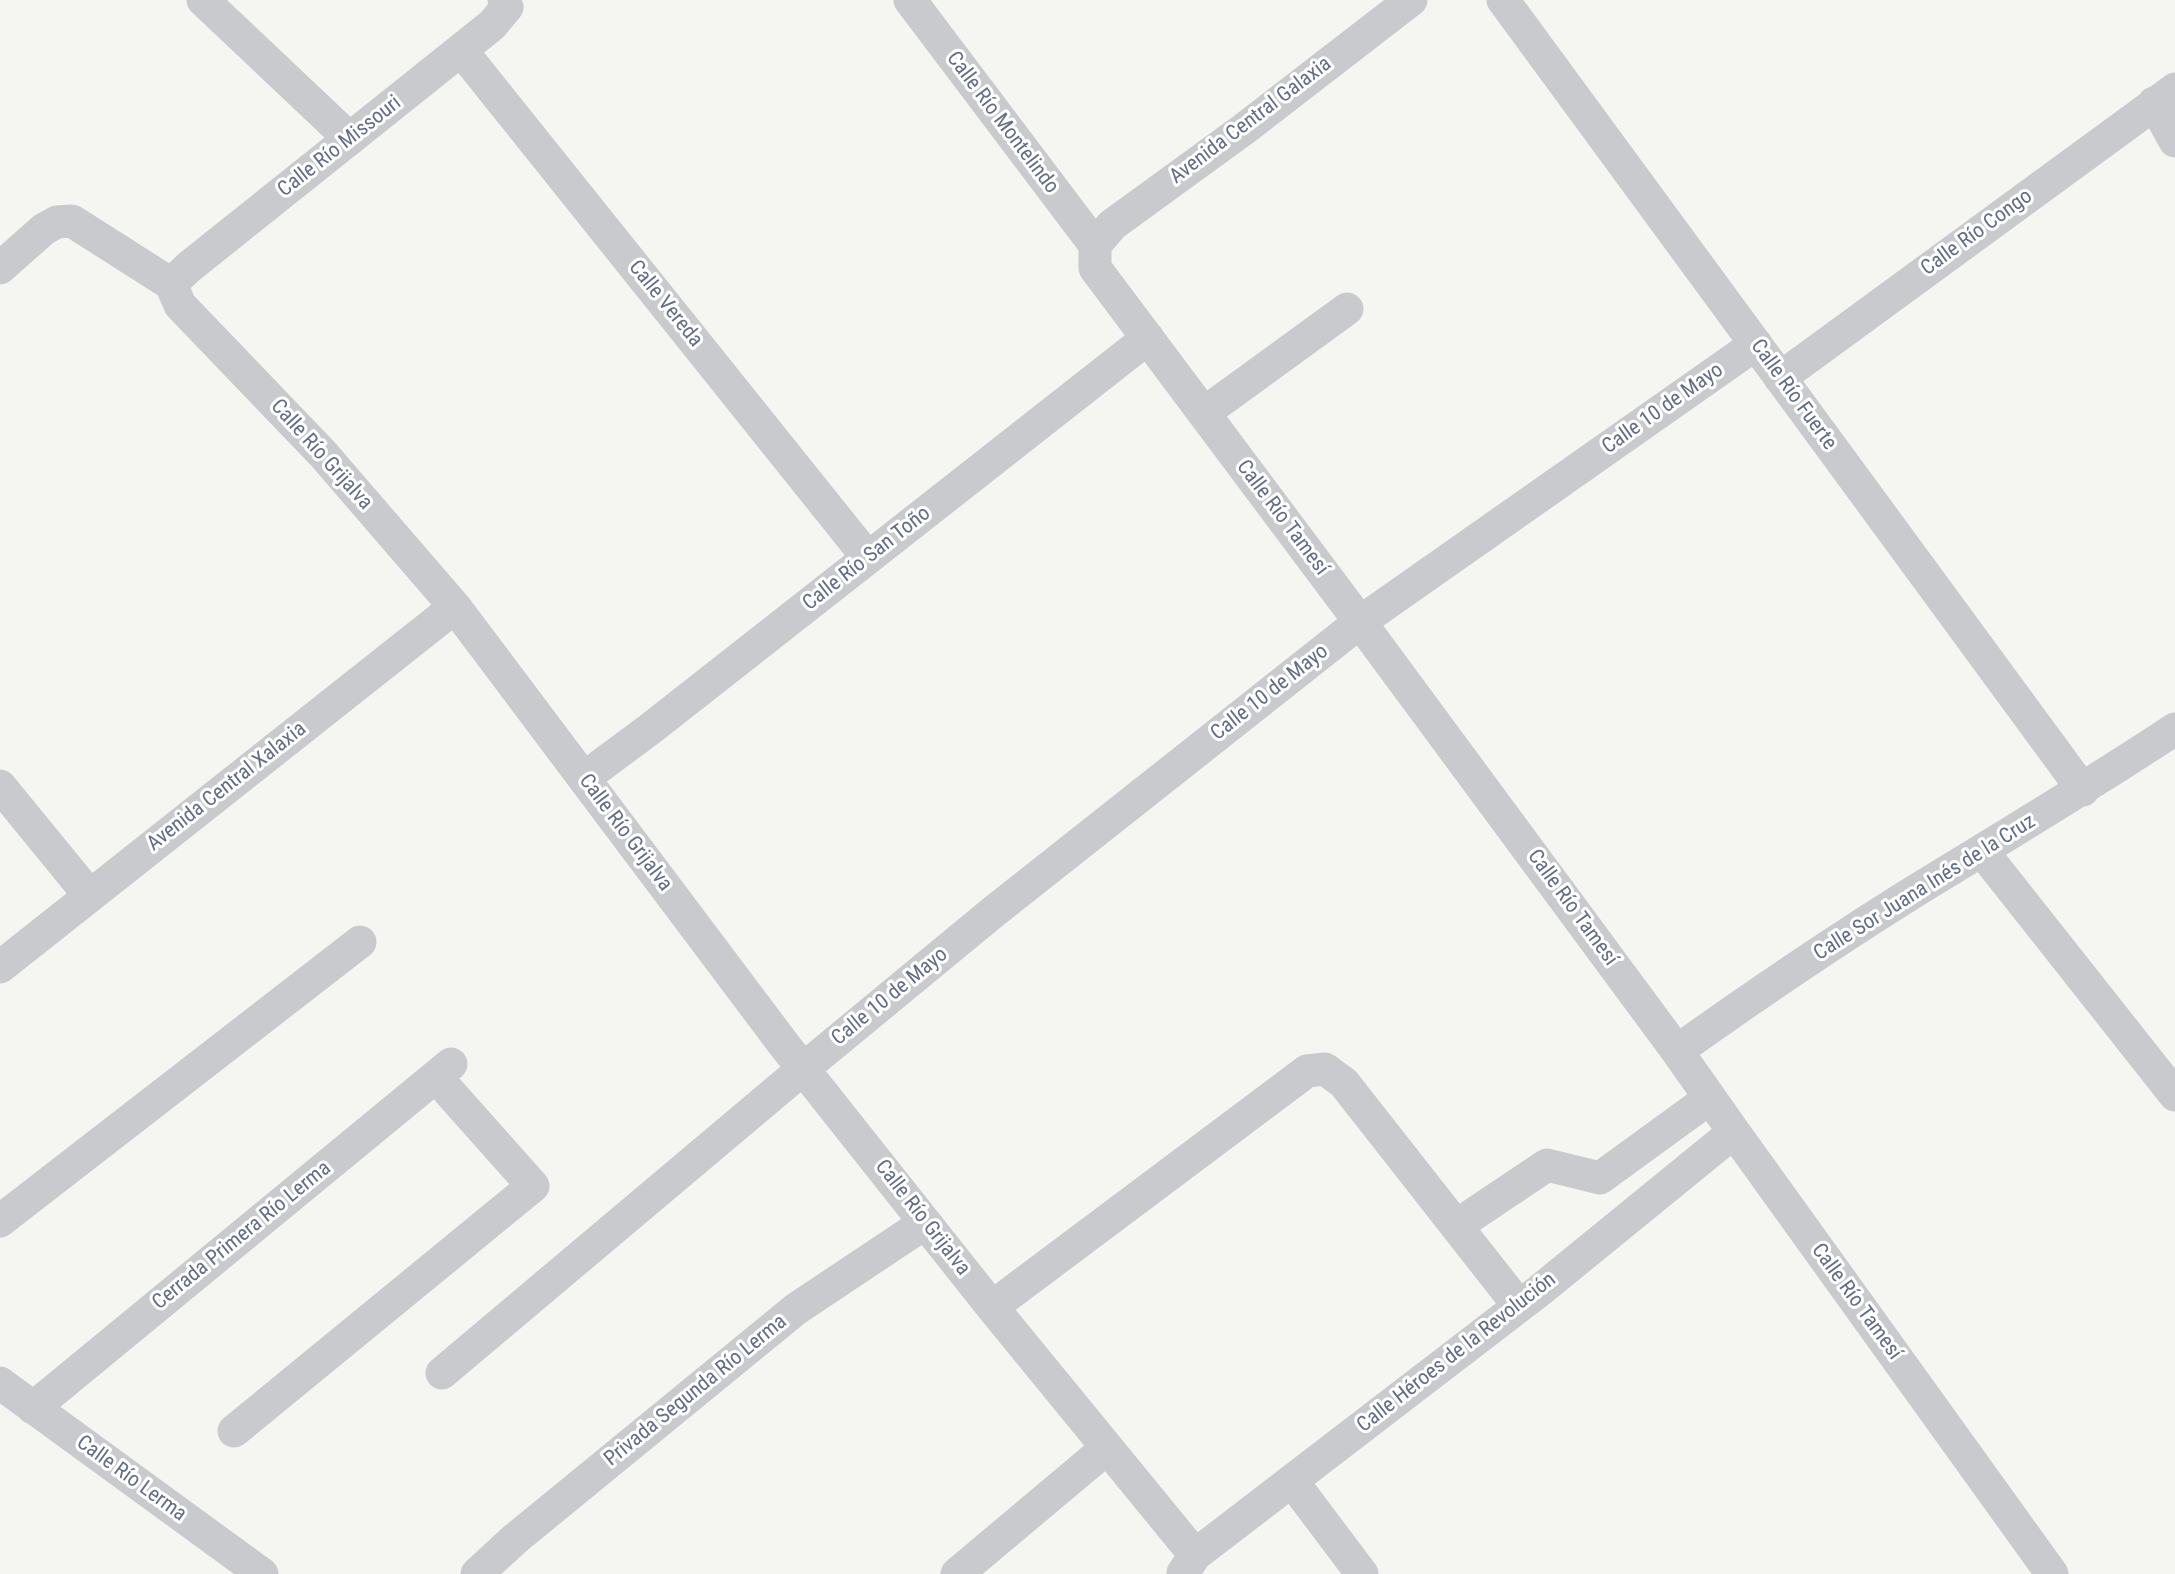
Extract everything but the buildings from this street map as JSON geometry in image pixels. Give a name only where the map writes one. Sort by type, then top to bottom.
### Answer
[{"type":"street","points":[[203,0],[350,139]]},
{"type":"street","name":"Calle Río Montelindo","points":[[910,0],[1095,245]]},
{"type":"street","name":"Avenida Central Galaxia","points":[[1095,245],[1112,225],[1244,129],[1411,0]]},
{"type":"street","name":"Calle Río Fuerte","points":[[1503,0],[2083,790]]},
{"type":"street","name":"Calle Río Missouri","points":[[171,284],[189,267],[492,25],[505,4]]},
{"type":"street","name":"Calle Vereda","points":[[461,50],[868,558]]},
{"type":"street","points":[[2165,96],[2175,141]]},
{"type":"street","name":"Calle Río Congo","points":[[1780,378],[2165,96]]},
{"type":"street","name":"Calle Río Grijalva","points":[[0,268],[44,229],[57,222],[72,221],[171,284],[180,305],[323,454],[455,607],[803,1068],[1107,1448],[1188,1565]]},
{"type":"street","name":"Calle Río Tamesí","points":[[1095,245],[1095,268],[1360,621],[1677,1051],[2052,1574]]},
{"type":"street","points":[[1204,413],[1347,309]]},
{"type":"street","name":"Calle Río San Toño","points":[[584,778],[1148,339]]},
{"type":"street","name":"Calle 10 de Mayo","points":[[442,1373],[803,1068],[1001,906],[1360,621],[1756,344]]},
{"type":"street","name":"Avenida Central Xalaxia","points":[[0,967],[455,607]]},
{"type":"street","name":"Calle Sor Juana Inés de la Cruz","points":[[1677,1051],[1770,985],[1911,894],[2083,790],[2175,729]]},
{"type":"street","points":[[0,786],[90,896]]},
{"type":"street","points":[[1982,851],[2175,1095]]},
{"type":"street","points":[[0,1221],[360,942]]},
{"type":"street","points":[[992,1307],[1307,1071],[1325,1069],[1344,1083],[1520,1306]]},
{"type":"street","name":"Cerrada Primera Río Lerma","points":[[33,1408],[444,1070],[533,1186],[234,1431]]},
{"type":"street","points":[[1456,1226],[1547,1165],[1600,1178],[1710,1098]]},
{"type":"street","name":"Calle Héroes de la Revolución","points":[[1188,1565],[1292,1481],[1520,1306],[1734,1132]]},
{"type":"street","name":"Privada Segunda Río Lerma","points":[[477,1574],[515,1539],[796,1309],[925,1222]]},
{"type":"street","name":"Calle Río Lerma","points":[[0,1383],[262,1574]]},
{"type":"street","points":[[957,1574],[1107,1448]]},
{"type":"street","points":[[1292,1481],[1362,1574]]}]
